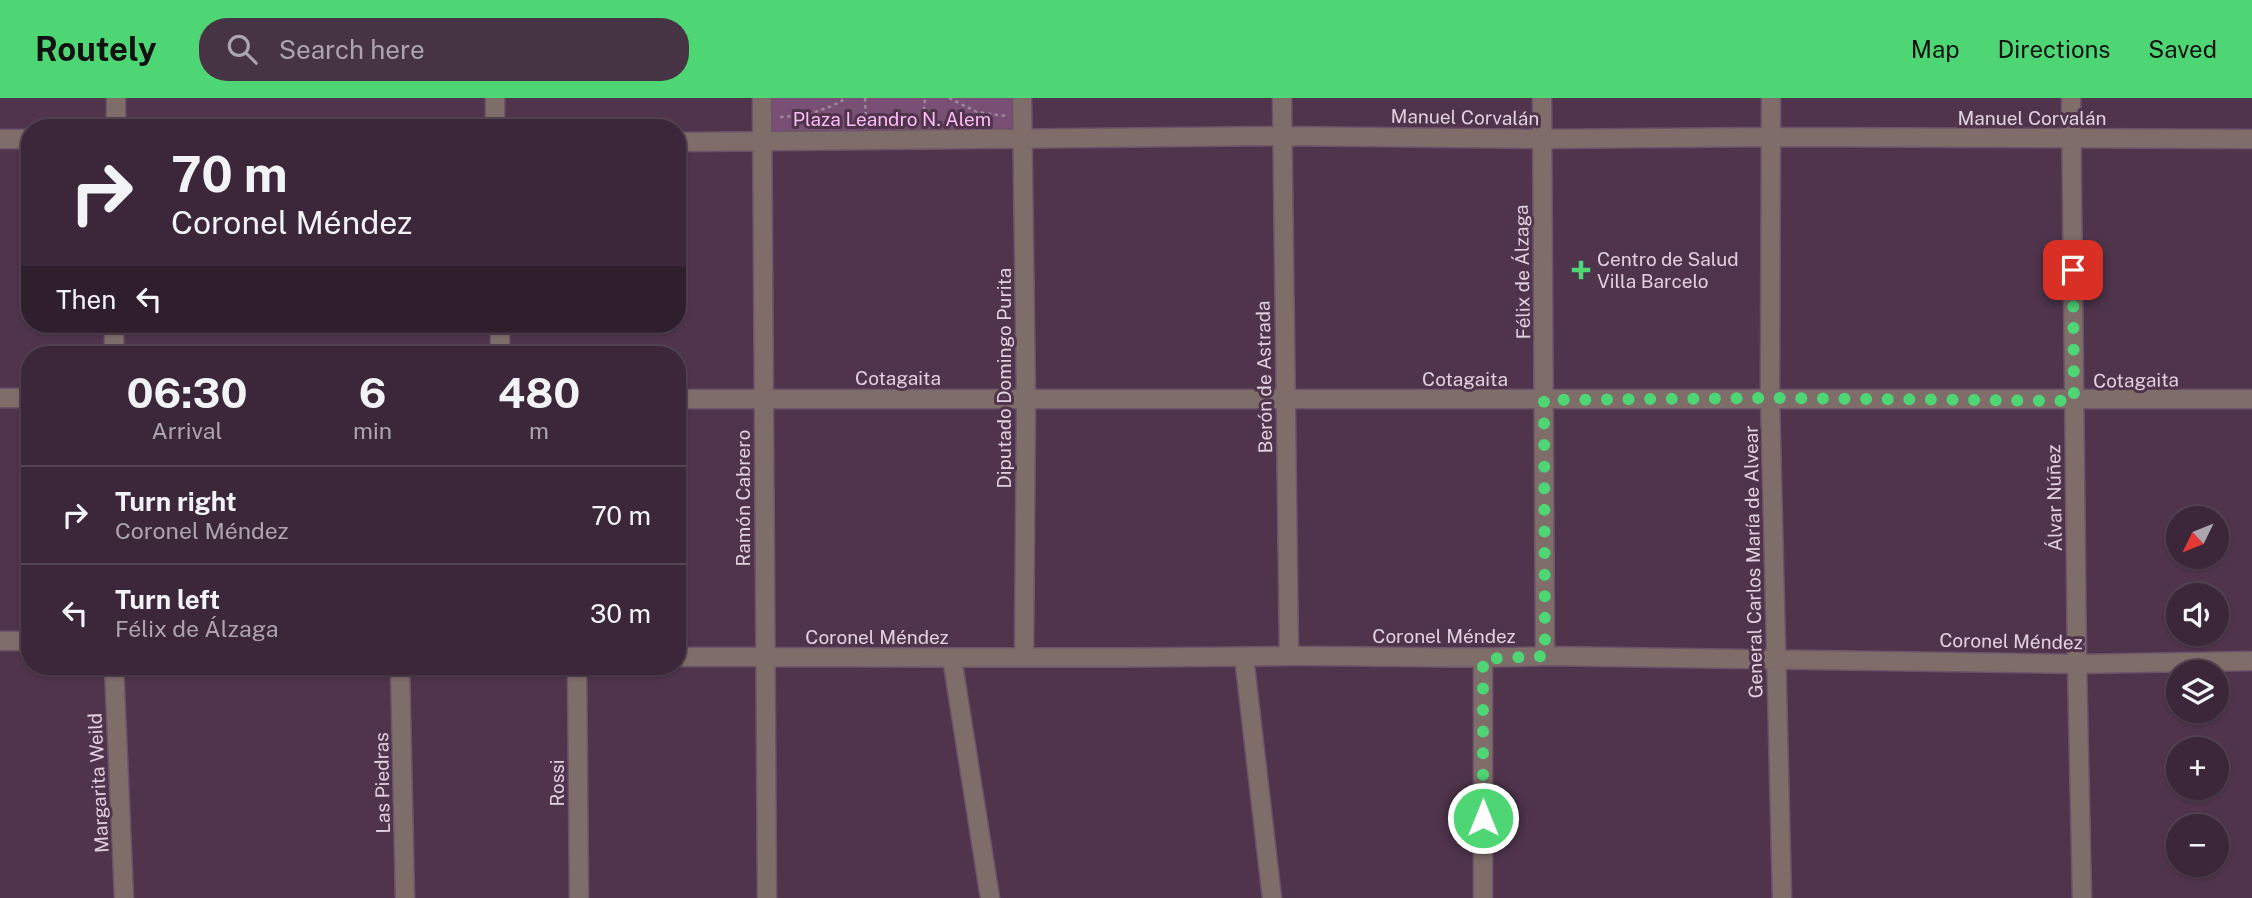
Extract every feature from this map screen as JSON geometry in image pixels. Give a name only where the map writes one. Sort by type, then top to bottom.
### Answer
[{"type":"street","points":[[116,98],[116,119]]},
{"type":"street","points":[[495,98],[495,119]]},
{"type":"street","name":"Ramón Cabrero","points":[[762,98],[766,898]]},
{"type":"street","name":"Berón de Astrada","points":[[1282,98],[1289,656]]},
{"type":"street","name":"Félix de Álzaga","points":[[1542,98],[1545,656]]},
{"type":"street","name":"General Carlos María de Alvear","points":[[1771,98],[1770,398],[1782,898]]},
{"type":"street","name":"Álvar Núñez","points":[[2071,98],[2082,898]]},
{"type":"street","name":"Diputado Domingo Purita","points":[[1022,105],[1026,399],[1024,657]]},
{"type":"street","name":"Manuel Corvalán","points":[[686,142],[1282,136],[1541,139],[2252,139]]},
{"type":"street","points":[[0,139],[21,139]]},
{"type":"street","points":[[0,398],[21,398]]},
{"type":"street","name":"Cotagaita","points":[[686,399],[2252,400]]},
{"type":"street","points":[[0,641],[21,642]]},
{"type":"street","name":"Coronel Méndez","points":[[686,657],[1289,656],[1483,659],[1545,656],[2077,664],[2252,661]]},
{"type":"street","points":[[1244,657],[1272,898]]},
{"type":"street","points":[[951,658],[990,898]]},
{"type":"street","points":[[1483,659],[1483,898]]},
{"type":"street","name":"Margarita Weild","points":[[114,675],[124,898]]},
{"type":"street","name":"Las Piedras","points":[[400,675],[405,898]]},
{"type":"street","name":"Rossi","points":[[577,675],[579,898]]},
{"type":"path","points":[[762,118],[809,114],[827,109],[846,98]]},
{"type":"path","points":[[862,139],[866,123],[865,98]]},
{"type":"path","points":[[925,98],[925,141]]},
{"type":"path","points":[[949,98],[970,109],[993,116],[1008,117],[1022,105]]},
{"type":"green space","name":"Plaza Leandro N. Alem","points":[[762,98],[1022,98],[1023,138],[762,140]]},
{"type":"place","name":"Centro de Salud Villa Barcelo","points":[[1581,270]]},
{"type":"route","points":[[1483,818],[1483,659],[1545,656],[1544,400],[1770,398],[2074,401],[2073,270]]}]
